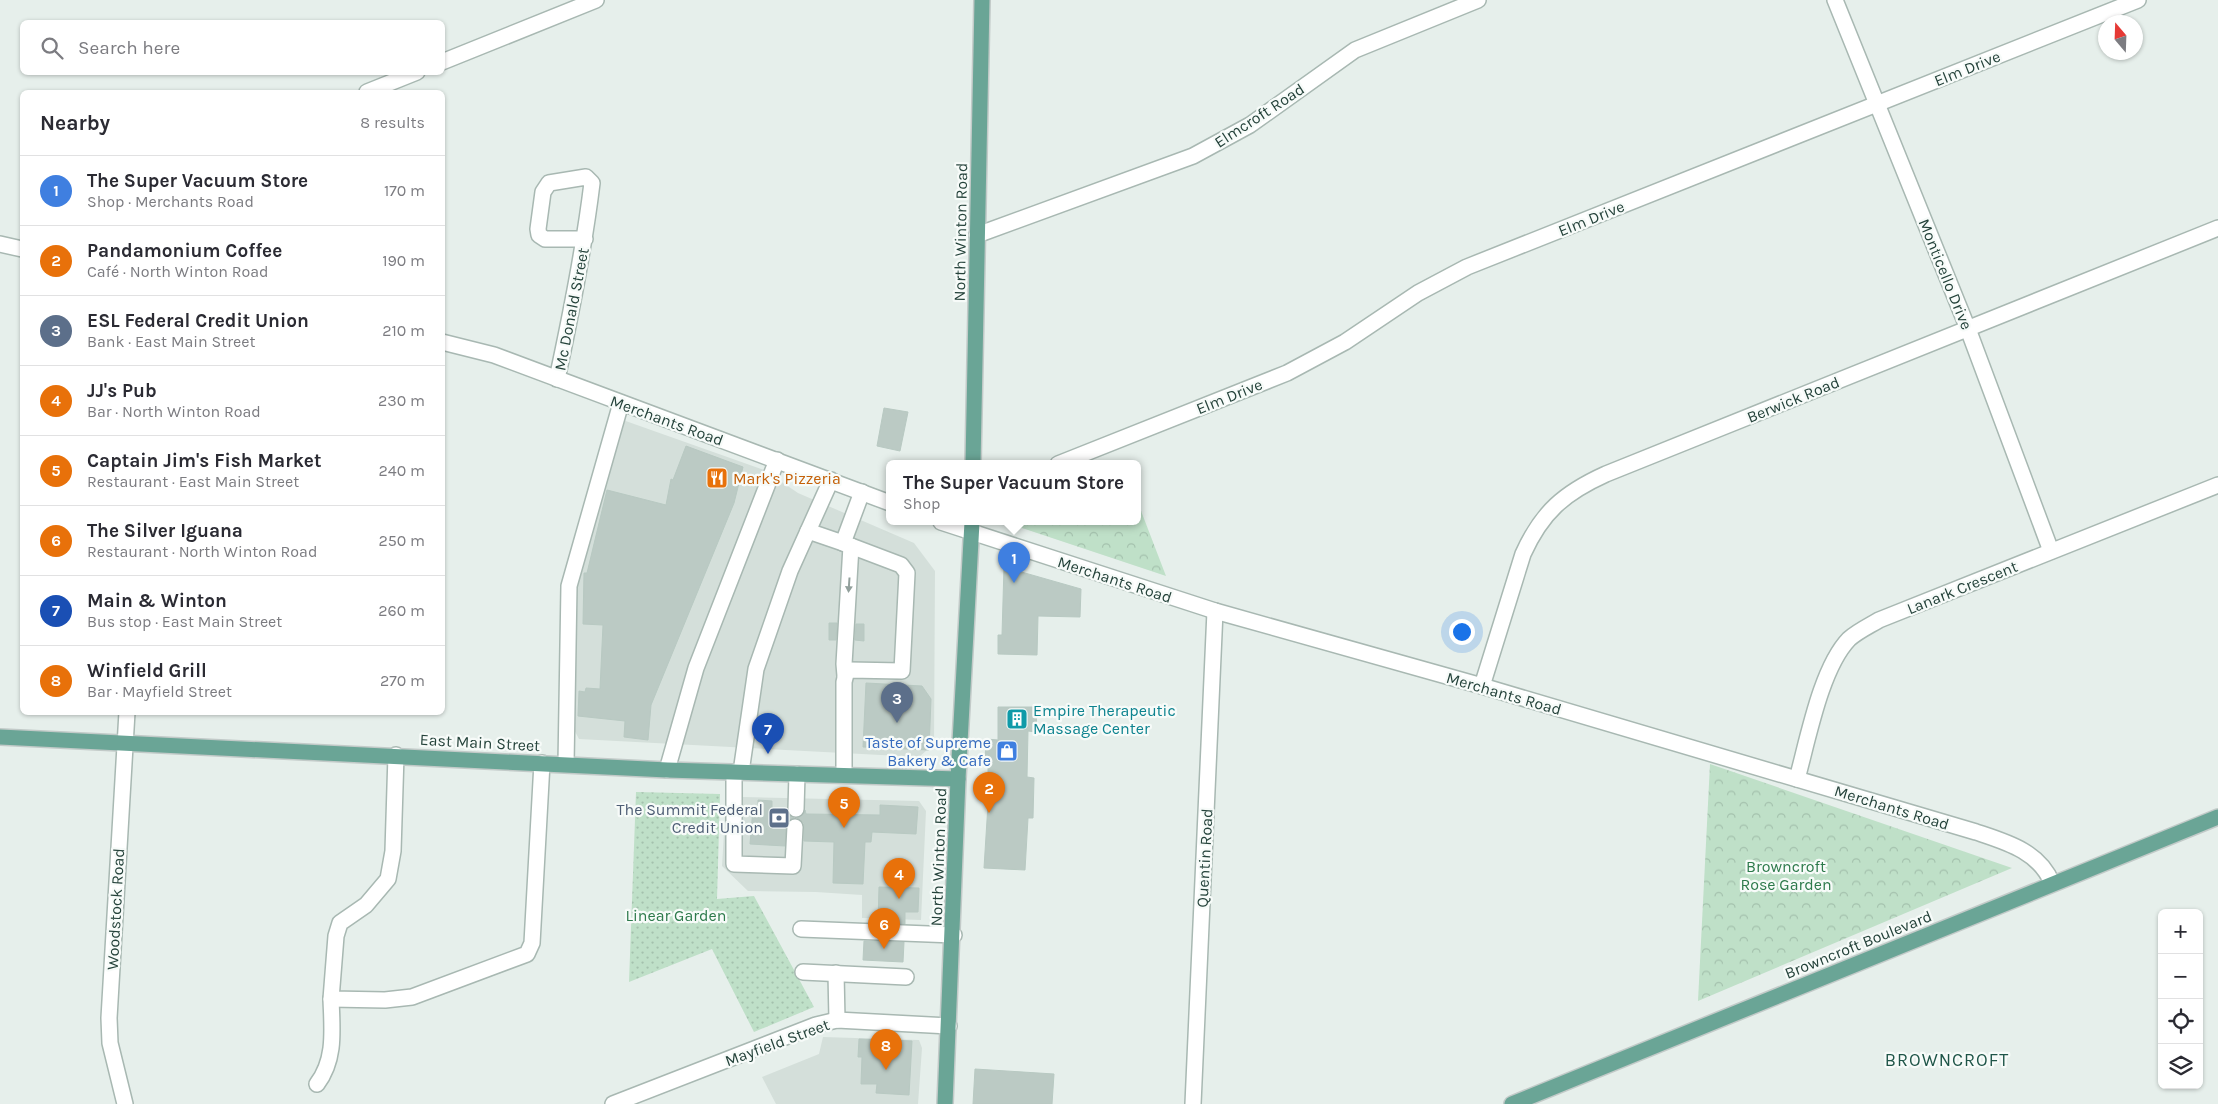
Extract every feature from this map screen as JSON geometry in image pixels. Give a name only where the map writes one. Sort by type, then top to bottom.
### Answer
[{"type":"main road","name":"North Winton Road","points":[[973,460],[982,0]]},
{"type":"main road","name":"North Winton Road","points":[[945,1104],[954,935],[958,779],[971,527]]},
{"type":"main road","name":"East Main Street","points":[[0,737],[396,755],[667,770],[958,779]]},
{"type":"main road","name":"Browncroft Boulevard","points":[[1512,1104],[2218,817]]},
{"type":"street","points":[[445,61],[596,0]]},
{"type":"street","name":"Elmcroft Road","points":[[977,235],[1193,156],[1250,125],[1355,50],[1478,0]]},
{"type":"street","name":"Monticello Drive","points":[[1835,0],[1968,329],[2051,551]]},
{"type":"street","name":"Elm Drive","points":[[1068,460],[1287,373],[1345,342],[1418,292],[1467,267],[2138,0]]},
{"type":"street","points":[[372,90],[410,75]]},
{"type":"street","name":"Mc Donald Street","points":[[557,379],[585,239],[592,183],[586,177],[550,183],[543,192],[538,229],[540,235],[545,239],[585,239]]},
{"type":"street","name":"Berwick Road","points":[[1482,686],[1523,554],[1542,518],[1569,494],[1606,474],[2218,228]]},
{"type":"street","points":[[0,244],[20,249]]},
{"type":"street","name":"Merchants Road","points":[[445,343],[494,356],[886,501]]},
{"type":"street","points":[[566,764],[569,586],[621,403]]},
{"type":"street","points":[[667,770],[696,668],[777,460]]},
{"type":"street","points":[[795,827],[793,866],[734,864],[738,772],[756,669],[790,571],[831,480]]},
{"type":"street","name":"Lanark Crescent","points":[[1798,779],[1831,665],[1840,650],[1851,638],[1879,620],[2218,485]]},
{"type":"street","points":[[844,775],[847,544],[862,492]]},
{"type":"street","name":"Merchants Road","points":[[971,527],[1215,611],[1482,686],[2011,844],[2038,861],[2047,872],[2052,883]]},
{"type":"street","points":[[808,531],[901,565],[908,573],[902,671],[849,670],[845,676]]},
{"type":"street","name":"Quentin Road","points":[[1193,1104],[1215,611]]},
{"type":"street","name":"Woodstock Road","points":[[125,1104],[114,1066],[110,1043],[109,1018],[127,715]]},
{"type":"street","points":[[317,1084],[328,1067],[332,1036],[331,999],[336,936],[340,923],[366,905],[388,879],[393,851],[396,755]]},
{"type":"street","points":[[331,999],[385,1000],[412,997],[526,954],[532,943],[542,763]]},
{"type":"street","points":[[796,809],[798,774]]},
{"type":"street","points":[[801,930],[954,935]]},
{"type":"street","points":[[803,972],[906,977]]},
{"type":"street","points":[[836,973],[837,1020]]},
{"type":"street","name":"Mayfield Street","points":[[613,1104],[816,1025],[837,1020],[948,1026]]},
{"type":"shaded area","points":[[620,419],[764,470],[798,493],[914,543],[935,571],[934,744],[919,757],[579,739],[569,720],[577,576]]},
{"type":"shaded area","points":[[743,797],[919,801],[926,811],[921,920],[862,918],[862,895],[748,891],[722,866],[726,800]]},
{"type":"shaded area","points":[[823,1037],[919,1040],[922,1048],[918,1104],[776,1104],[762,1077],[819,1054]]},
{"type":"green space","points":[[1141,511],[1166,576],[1013,525],[1141,525]]},
{"type":"green space","name":"Browncroft Rose Garden","points":[[1710,764],[2012,868],[1698,1001]]},
{"type":"green space","name":"Linear Garden","points":[[636,792],[720,794],[717,899],[754,896],[814,1007],[754,1032],[712,949],[629,982]]},
{"type":"building","points":[[884,408],[908,412],[900,451],[877,446]]},
{"type":"building","points":[[686,446],[743,467],[734,503],[651,705],[648,740],[624,737],[625,721],[578,716],[579,691],[585,692],[586,688],[600,689],[603,625],[583,624],[584,573],[587,573],[607,490],[666,505],[671,479],[673,480]]},
{"type":"building","points":[[1004,567],[1081,589],[1080,617],[1038,616],[1037,655],[998,654],[998,635],[1002,635]]},
{"type":"building","points":[[829,623],[837,623],[836,640],[829,640]]},
{"type":"building","points":[[856,624],[864,624],[864,641],[855,640]]},
{"type":"building","points":[[866,683],[922,686],[931,699],[929,750],[863,747]]},
{"type":"building","points":[[998,707],[1037,707],[1036,732],[1028,731],[1027,777],[1034,778],[1033,818],[1028,818],[1025,870],[984,868],[988,804],[988,761],[985,761],[986,739],[998,740]]},
{"type":"building","name":"The Summit Federal Credit Union","points":[[758,800],[772,801],[772,808],[787,809],[788,814],[794,818],[787,822],[785,846],[750,844],[753,808],[758,808]]},
{"type":"building","points":[[880,805],[918,807],[916,834],[872,832],[871,842],[865,842],[863,884],[833,883],[834,842],[804,841],[804,823],[797,818],[804,814],[805,810],[806,814],[880,815]]},
{"type":"building","points":[[879,887],[919,888],[918,912],[905,912],[905,924],[878,923]]},
{"type":"building","points":[[864,941],[904,942],[903,962],[863,960]]},
{"type":"building","points":[[859,1039],[912,1041],[909,1095],[876,1093],[877,1084],[861,1084],[862,1057],[858,1057]]},
{"type":"building","points":[[975,1069],[1054,1074],[1052,1104],[973,1104]]},
{"type":"place","name":"Mark's Pizzeria","points":[[717,478]]},
{"type":"place","name":"The Super Vacuum Store","points":[[1014,583]]},
{"type":"place","name":"Empire Therapeutic Massage Center","points":[[1017,719]]},
{"type":"place","name":"ESL Federal Credit Union","points":[[897,723]]},
{"type":"place","name":"Taste of Supreme Bakery & Cafe","points":[[1007,751]]},
{"type":"place","name":"Main & Winton","points":[[768,754]]},
{"type":"place","name":"Pandamonium Coffee","points":[[989,813]]},
{"type":"place","name":"The Summit Federal Credit Union","points":[[779,818]]},
{"type":"place","name":"Captain Jim's Fish Market","points":[[844,828]]},
{"type":"place","name":"JJ's Pub","points":[[899,899]]},
{"type":"place","name":"The Silver Iguana","points":[[884,949]]},
{"type":"place","name":"Winfield Grill","points":[[886,1070]]},
{"type":"district","name":"BROWNCROFT","points":[[1947,1060]]}]
